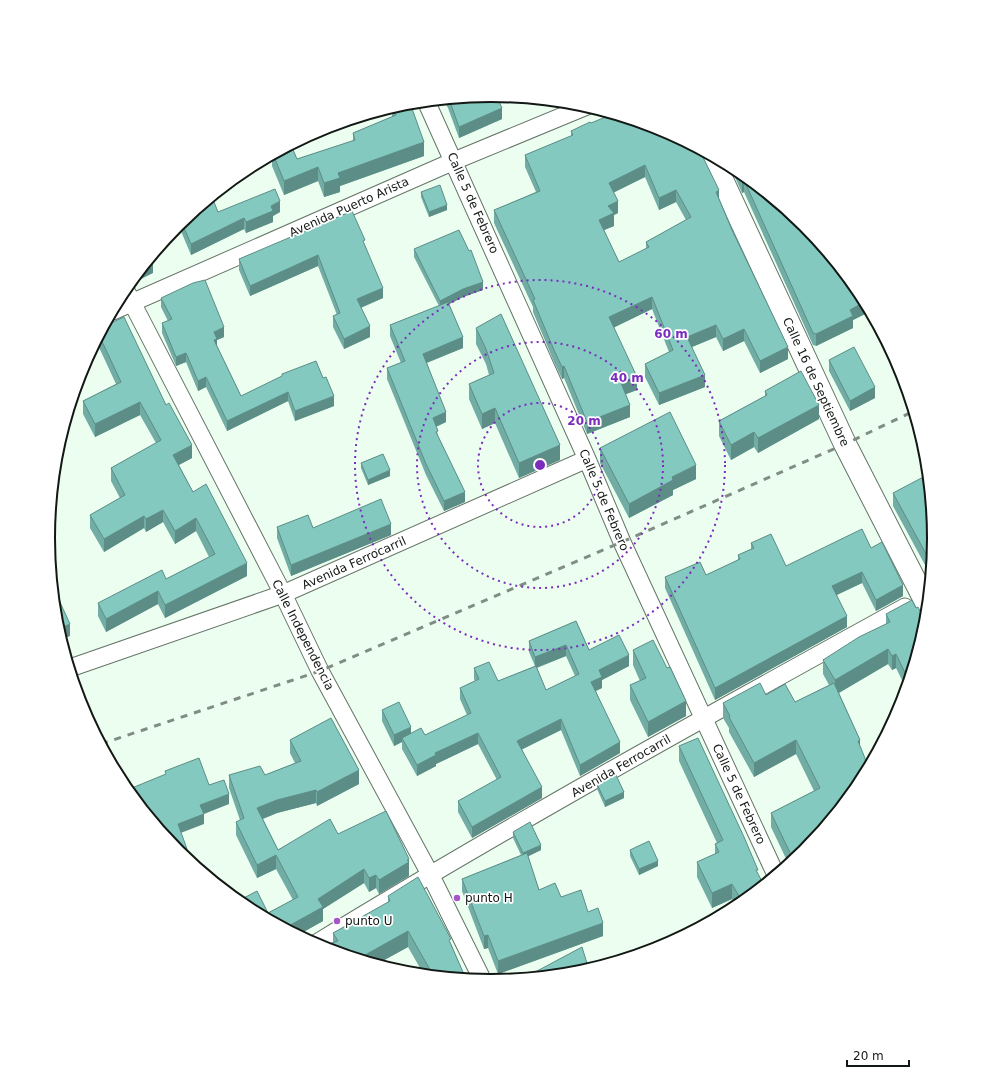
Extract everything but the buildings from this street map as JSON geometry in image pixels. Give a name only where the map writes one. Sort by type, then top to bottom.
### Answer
[{"type":"main road","name":"Calle 16 de Septiembre","points":[[714,162],[844,444],[924,594]]},
{"type":"street","name":"Calle 5 de Febrero","points":[[428,106],[587,459],[622,542],[774,870]]},
{"type":"street","name":"Avenida Puerto Arista","points":[[128,296],[577,110]]},
{"type":"street","name":"Calle Independencia","points":[[128,296],[283,594],[320,671],[430,874],[480,974]]},
{"type":"street","name":"Avenida Ferrocarril","points":[[75,666],[283,594],[587,459]]},
{"type":"street","name":"Avenida Ferrocarril","points":[[322,940],[430,874],[704,718],[923,601]]},
{"type":"railway","points":[[106,742],[320,671],[622,542],[845,444],[909,413]]},
{"type":"place","name":"punto H","points":[[457,898]]},
{"type":"place","name":"punto U","points":[[337,921]]}]
